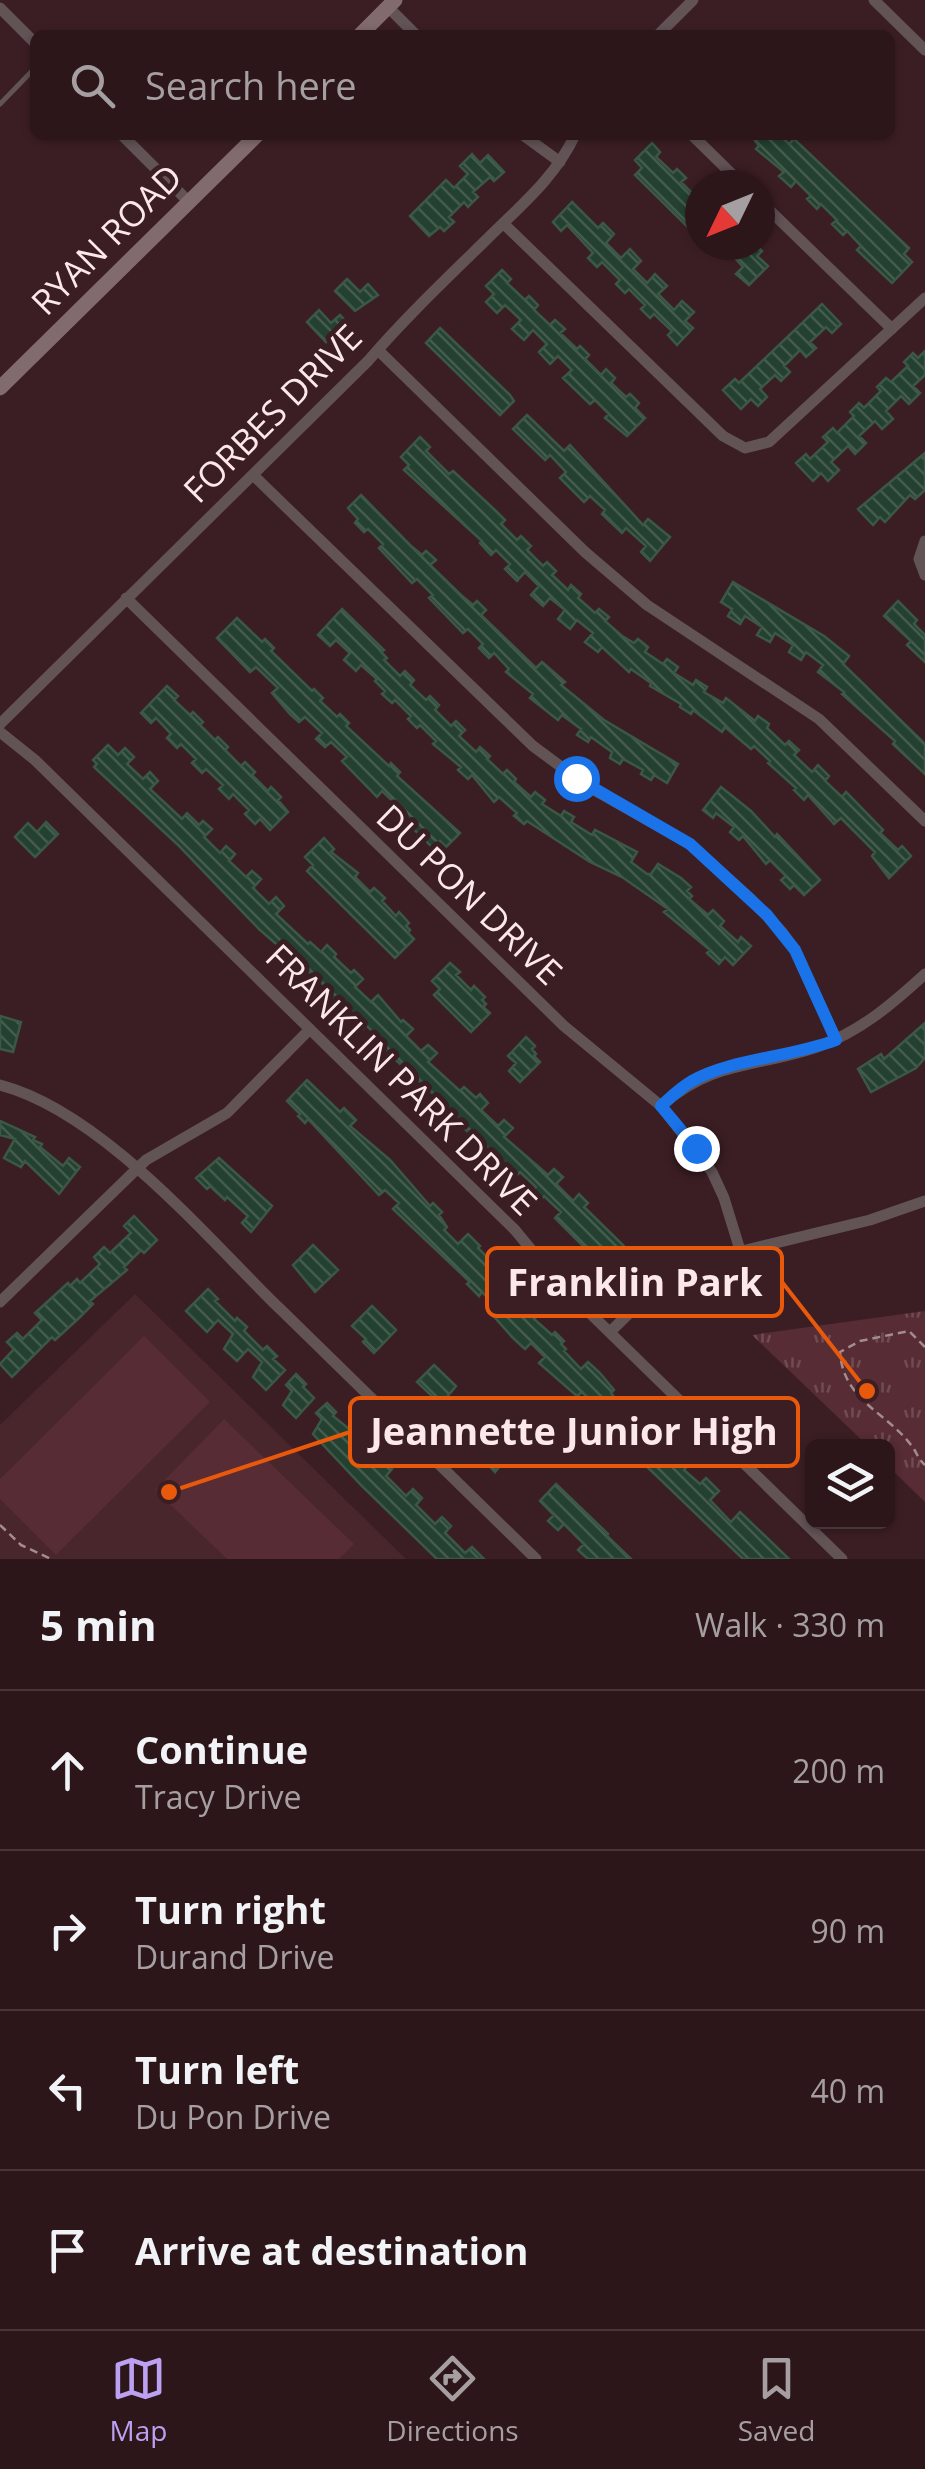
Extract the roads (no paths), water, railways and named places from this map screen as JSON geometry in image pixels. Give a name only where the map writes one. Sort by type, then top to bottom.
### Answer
[{"type":"main road","points":[[365,30],[392,4]]},
{"type":"main road","name":"RYAN ROAD","points":[[0,388],[252,140]]},
{"type":"street","points":[[663,30],[693,0]]},
{"type":"street","points":[[874,0],[925,50]]},
{"type":"street","points":[[392,4],[412,30]]},
{"type":"street","points":[[0,8],[30,38]]},
{"type":"street","points":[[127,140],[188,202]]},
{"type":"street","points":[[529,140],[560,162]]},
{"type":"street","name":"FORBES DRIVE","points":[[0,724],[538,190],[572,140]]},
{"type":"street","points":[[697,140],[728,170]]},
{"type":"street","points":[[775,216],[892,329]]},
{"type":"street","points":[[503,223],[723,436],[745,448],[769,442],[925,298]]},
{"type":"street","points":[[378,350],[620,583],[685,632],[819,719],[925,821]]},
{"type":"street","points":[[253,474],[532,746],[588,786],[690,844],[750,898],[795,950],[836,1040]]},
{"type":"street","points":[[925,540],[918,559],[925,575]]},
{"type":"street","name":"DU PON DRIVE","points":[[126,598],[564,1026],[661,1106],[712,1172],[740,1250]]},
{"type":"street","name":"FRANKLIN PARK DRIVE","points":[[0,732],[35,760],[515,1230],[557,1281],[842,1559]]},
{"type":"street","points":[[661,1106],[702,1076],[836,1040],[884,1011],[925,974]]},
{"type":"street","points":[[2,1296],[135,1169],[157,1152],[220,1120],[310,1029]]},
{"type":"street","points":[[0,1085],[64,1112],[135,1169],[536,1559]]},
{"type":"street","points":[[610,1332],[678,1269],[740,1250],[870,1220],[925,1201]]},
{"type":"lane","points":[[0,104],[30,73]]},
{"type":"place","name":"Franklin Park","points":[[867,1391]]},
{"type":"place","name":"Jeannette Junior High","points":[[169,1492]]}]
